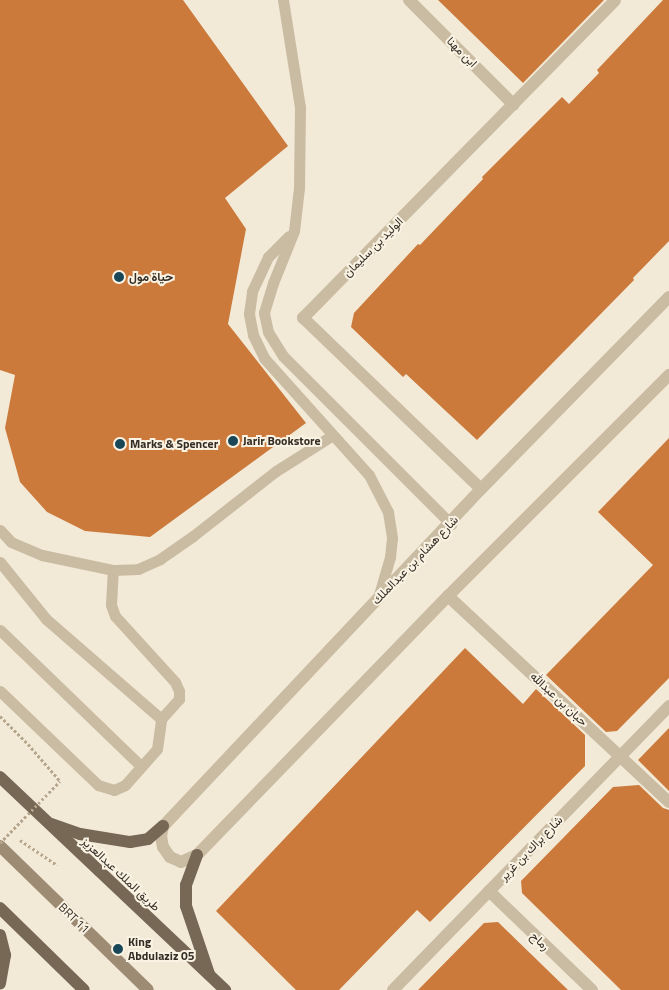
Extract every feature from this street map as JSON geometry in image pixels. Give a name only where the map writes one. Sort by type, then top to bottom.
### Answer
[{"type":"main road","name":"طريق الملك عبدالعزيز","points":[[0,777],[46,823],[225,990]]},
{"type":"main road","points":[[46,823],[80,834],[130,842],[148,838],[163,826]]},
{"type":"main road","name":"BRT 11","points":[[0,846],[148,990]]},
{"type":"main road","points":[[197,855],[186,885],[186,906],[210,976]]},
{"type":"main road","points":[[0,908],[84,990]]},
{"type":"main road","points":[[0,935],[5,955],[0,984]]},
{"type":"street","name":"ابن مهنا","points":[[410,0],[514,105]]},
{"type":"street","name":"الوليد بن سليمان","points":[[482,489],[303,318],[615,0]]},
{"type":"street","name":"شارع هشام بن عبدالملك","points":[[163,826],[378,598],[451,524],[482,489],[669,298]]},
{"type":"street","points":[[163,826],[161,836],[163,847],[170,857],[181,862],[197,855],[448,596],[669,375]]},
{"type":"street","name":"حبان بن عبدالله","points":[[448,596],[669,802]]},
{"type":"street","name":"شارع براك بن غرير","points":[[393,990],[669,706]]},
{"type":"street","name":"رماح","points":[[489,891],[592,990]]},
{"type":"lane","points":[[283,0],[300,107],[299,188],[294,231],[272,283],[264,313],[268,332],[282,356],[451,524]]},
{"type":"lane","points":[[294,231],[268,257],[252,292],[249,314],[253,335],[264,358],[369,476],[388,512],[392,538],[390,557],[378,598]]},
{"type":"lane","points":[[0,530],[11,542],[42,555],[112,570],[138,569],[160,560],[276,470],[333,435]]},
{"type":"lane","points":[[0,562],[46,619],[161,719]]},
{"type":"lane","points":[[0,691],[98,786],[114,790],[125,785],[157,749],[161,719],[179,699],[179,691],[175,682],[115,616],[111,605],[112,570]]},
{"type":"lane","points":[[0,630],[141,766]]},
{"type":"path","points":[[0,716],[28,744],[60,781],[0,842]]},
{"type":"path","points":[[9,833],[57,865]]},
{"type":"building","name":"حياة مول","points":[[0,0],[183,0],[288,146],[225,198],[246,229],[228,324],[306,423],[150,537],[85,531],[47,512],[20,482],[5,428],[15,375],[0,370]]},
{"type":"building","points":[[438,0],[604,0],[523,83]]},
{"type":"building","points":[[663,0],[669,0],[669,241],[633,278],[634,280],[477,440],[406,374],[403,377],[351,327],[354,313],[418,244],[420,245],[483,179],[482,177],[562,97],[569,104],[599,73],[597,70]]},
{"type":"building","points":[[669,438],[669,678],[617,731],[606,732],[546,675],[653,565],[598,512]]},
{"type":"building","points":[[465,648],[523,704],[536,689],[585,735],[585,766],[430,922],[417,910],[339,990],[296,990],[216,911]]},
{"type":"building","points":[[669,728],[669,791],[638,760]]},
{"type":"building","points":[[639,785],[663,808],[669,810],[669,990],[621,990],[522,893],[521,881],[613,787]]},
{"type":"building","points":[[498,922],[568,990],[418,990],[484,923]]},
{"type":"place","name":"حياة مول","points":[[119,277]]},
{"type":"place","name":"Jarir Bookstore","points":[[233,441]]},
{"type":"place","name":"Marks & Spencer","points":[[120,444]]},
{"type":"place","name":"King Abdulaziz 05","points":[[118,949]]}]
